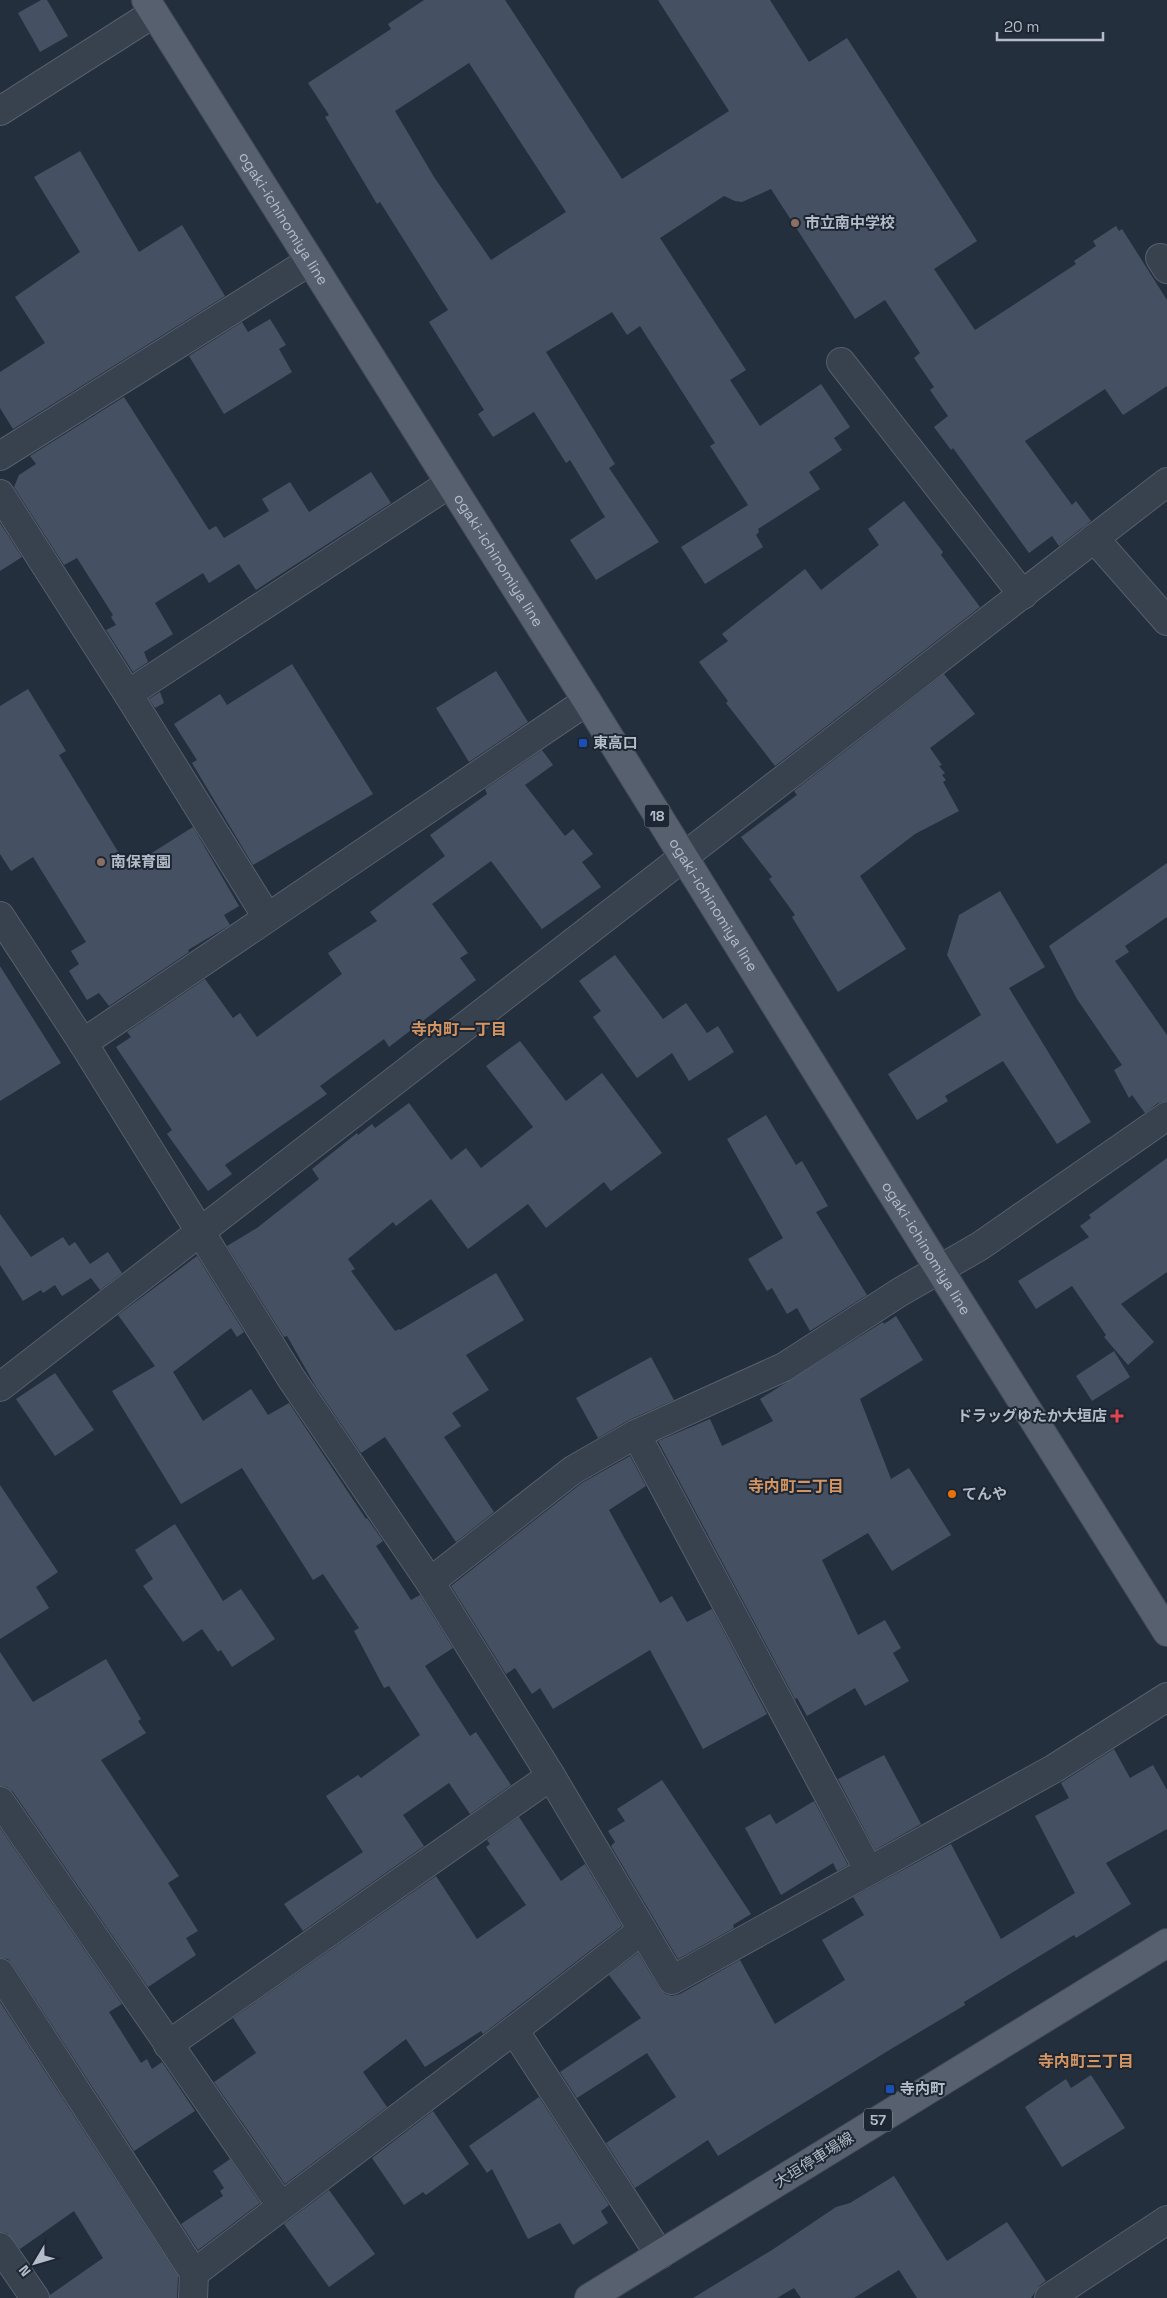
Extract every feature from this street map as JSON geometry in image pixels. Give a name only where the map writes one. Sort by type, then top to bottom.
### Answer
[{"type":"main road","name":"ogaki-ichinomiya line","points":[[150,7],[587,701],[939,1269],[1167,1632]]},
{"type":"main road","name":"大垣停車場線","points":[[589,2298],[1167,1943]]},
{"type":"street","points":[[0,111],[150,7]]},
{"type":"street","points":[[0,456],[310,261]]},
{"type":"street","points":[[841,362],[1023,595]]},
{"type":"street","points":[[0,1387],[1167,482]]},
{"type":"street","points":[[128,694],[449,484]]},
{"type":"street","points":[[0,494],[267,917]]},
{"type":"street","points":[[1094,538],[1167,621]]},
{"type":"street","points":[[83,1043],[587,701]]},
{"type":"street","points":[[0,916],[83,1043],[291,1378],[430,1582],[551,1776],[641,1931],[672,1980],[1055,1768],[1167,1697]]},
{"type":"street","points":[[430,1582],[573,1470],[636,1434],[784,1367],[939,1269],[980,1246],[1167,1116]]},
{"type":"street","points":[[636,1434],[869,1871]]},
{"type":"street","points":[[168,2046],[551,1776]]},
{"type":"street","points":[[0,1801],[168,2046],[281,2206]]},
{"type":"street","points":[[0,1972],[193,2286],[281,2206],[514,2030],[641,1931]]},
{"type":"street","points":[[514,2030],[660,2255]]},
{"type":"street","points":[[1048,2298],[1167,2220]]},
{"type":"street","points":[[0,2247],[35,2298]]},
{"type":"building","points":[[41,0],[47,0],[68,36],[40,52],[18,13]]},
{"type":"building","points":[[424,0],[505,0],[622,179],[729,111],[658,0],[770,0],[809,62],[847,38],[977,241],[934,269],[975,330],[1076,264],[1074,261],[1096,246],[1093,241],[1116,226],[1119,231],[1122,229],[1167,300],[1167,386],[1123,415],[1105,389],[1025,441],[1072,505],[1076,501],[1091,521],[1059,546],[1052,536],[1029,553],[953,448],[951,450],[934,427],[948,416],[930,390],[934,387],[914,358],[920,353],[885,300],[855,319],[771,189],[742,202],[724,196],[660,238],[746,370],[730,380],[760,426],[821,384],[850,427],[834,438],[842,450],[809,472],[820,489],[758,529],[759,532],[756,535],[763,547],[705,584],[681,547],[748,505],[710,446],[715,443],[640,326],[627,335],[612,312],[546,352],[615,464],[609,468],[659,542],[596,580],[570,540],[605,517],[570,460],[566,463],[534,412],[493,437],[478,414],[484,410],[429,322],[448,310],[380,202],[377,204],[325,117],[329,115],[308,83],[391,29],[388,24]],"holes":[[[469,63],[566,212],[491,260],[434,177],[395,111]]]},
{"type":"building","points":[[80,151],[139,252],[182,225],[225,296],[13,429],[0,408],[0,372],[45,343],[15,297],[80,252],[34,177]]},
{"type":"building","points":[[270,319],[286,345],[279,349],[292,372],[224,414],[189,356],[242,322],[248,332]]},
{"type":"building","points":[[124,397],[209,530],[216,526],[224,538],[269,511],[262,499],[290,482],[309,512],[371,472],[391,503],[256,590],[239,564],[209,583],[203,573],[155,603],[173,634],[144,652],[148,662],[133,672],[106,630],[116,625],[111,617],[113,615],[77,558],[64,565],[14,487],[19,475],[36,464],[30,456]]},
{"type":"building","points":[[904,501],[943,552],[941,555],[980,607],[775,766],[726,703],[728,701],[699,662],[728,641],[722,634],[805,569],[821,590],[879,545],[868,529]]},
{"type":"building","points":[[0,523],[22,557],[0,571]]},
{"type":"building","points":[[292,664],[373,794],[253,865],[192,763],[197,760],[174,724],[220,694],[227,705]]},
{"type":"building","points":[[496,671],[528,722],[469,762],[436,708]]},
{"type":"building","points":[[944,674],[975,714],[930,748],[942,765],[939,766],[945,773],[942,775],[946,780],[943,782],[959,811],[915,834],[860,876],[906,949],[838,992],[792,917],[795,915],[769,879],[772,877],[741,837],[797,795],[794,791]]},
{"type":"building","points":[[28,689],[66,751],[59,755],[128,868],[193,827],[239,906],[224,915],[230,925],[188,950],[189,952],[109,1006],[99,993],[87,1000],[69,971],[79,964],[71,951],[86,942],[33,857],[11,871],[0,854],[0,706]]},
{"type":"building","points":[[160,692],[164,703],[155,708],[149,699]]},
{"type":"building","points":[[542,750],[553,765],[525,785],[565,836],[573,829],[593,854],[582,862],[601,887],[542,929],[491,861],[432,904],[468,953],[460,958],[476,980],[389,1047],[384,1039],[320,1086],[327,1094],[225,1165],[232,1174],[208,1191],[167,1134],[172,1130],[116,1047],[131,1037],[127,1032],[205,979],[233,1018],[240,1013],[257,1037],[342,974],[328,953],[377,921],[370,912],[445,856],[430,835],[487,794],[485,789]]},
{"type":"building","points":[[1167,863],[1167,917],[1125,946],[1129,952],[1115,961],[1167,1035],[1167,1101],[1158,1103],[1145,1113],[1132,1095],[1129,1098],[1114,1070],[1122,1065],[1077,999],[1049,946]]},
{"type":"building","points":[[1000,891],[1045,967],[1009,988],[1091,1122],[1057,1144],[1003,1061],[945,1096],[948,1101],[917,1120],[888,1074],[981,1015],[947,955],[959,915]]},
{"type":"building","points":[[615,955],[663,1019],[686,1003],[707,1033],[718,1026],[734,1052],[689,1081],[672,1053],[637,1078],[593,1017],[601,1011],[579,981]]},
{"type":"building","points":[[0,966],[61,1063],[0,1101]]},
{"type":"building","points":[[520,1041],[566,1101],[602,1073],[662,1153],[611,1191],[604,1182],[546,1228],[528,1204],[468,1249],[431,1199],[396,1226],[393,1222],[348,1259],[355,1269],[351,1271],[395,1331],[400,1330],[496,1273],[524,1320],[466,1355],[489,1390],[452,1413],[461,1426],[444,1437],[494,1512],[456,1542],[385,1437],[361,1453],[316,1387],[287,1336],[284,1337],[227,1246],[257,1228],[319,1179],[312,1169],[357,1133],[358,1135],[372,1124],[375,1128],[409,1103],[451,1160],[466,1148],[481,1168],[533,1127],[486,1066]]},
{"type":"building","points":[[766,1115],[796,1165],[802,1161],[828,1206],[816,1212],[867,1295],[810,1331],[797,1308],[787,1314],[772,1288],[767,1291],[748,1259],[783,1238],[727,1139]]},
{"type":"building","points":[[1167,1158],[1167,1272],[1121,1304],[1154,1342],[1128,1365],[1104,1337],[1106,1335],[1072,1286],[1036,1309],[1018,1281],[1089,1237],[1080,1226],[1091,1218],[1089,1215]]},
{"type":"building","points":[[0,1214],[31,1257],[63,1237],[69,1246],[75,1242],[90,1264],[108,1252],[122,1273],[100,1290],[91,1278],[62,1296],[55,1285],[43,1293],[41,1290],[23,1301],[0,1265]]},
{"type":"building","points":[[197,1256],[244,1332],[237,1337],[231,1328],[173,1372],[203,1421],[251,1389],[268,1415],[289,1403],[366,1519],[383,1541],[376,1546],[411,1600],[420,1595],[453,1648],[425,1666],[470,1736],[476,1732],[511,1785],[470,1814],[449,1783],[403,1815],[424,1846],[303,1931],[284,1904],[363,1852],[326,1796],[358,1775],[361,1778],[420,1735],[389,1686],[384,1688],[354,1631],[359,1628],[323,1574],[313,1580],[242,1468],[181,1504],[112,1391],[155,1366],[118,1315]]},
{"type":"building","points":[[896,1316],[923,1360],[860,1399],[891,1479],[909,1468],[951,1535],[892,1571],[868,1533],[822,1560],[858,1635],[885,1620],[901,1648],[893,1653],[909,1681],[865,1706],[855,1688],[807,1716],[797,1698],[795,1699],[658,1441],[710,1419],[722,1446],[773,1421],[760,1399],[883,1322],[884,1324]]},
{"type":"building","points":[[1114,1351],[1130,1377],[1092,1401],[1076,1376]]},
{"type":"building","points":[[651,1357],[674,1400],[629,1420],[598,1438],[576,1398]]},
{"type":"building","points":[[55,1373],[94,1430],[55,1456],[16,1399]]},
{"type":"building","points":[[630,1456],[646,1486],[609,1510],[660,1603],[672,1596],[687,1622],[712,1609],[767,1714],[703,1749],[650,1650],[553,1709],[540,1688],[532,1694],[515,1668],[506,1674],[451,1586],[582,1483]]},
{"type":"building","points":[[0,1485],[58,1572],[36,1587],[49,1608],[0,1639]]},
{"type":"building","points":[[175,1524],[223,1601],[241,1589],[275,1639],[232,1667],[221,1650],[218,1652],[202,1629],[183,1642],[143,1586],[153,1579],[135,1550]]},
{"type":"building","points":[[0,1652],[33,1702],[106,1659],[141,1719],[138,1721],[146,1733],[101,1760],[179,1876],[168,1883],[198,1931],[186,1938],[196,1955],[148,1987],[13,1792],[7,1787],[0,1786]]},
{"type":"building","points":[[1114,1749],[1130,1778],[1153,1765],[1167,1790],[1167,1829],[1106,1863],[1131,1904],[1076,1938],[1074,1935],[964,2002],[965,2005],[718,2156],[708,2140],[635,2188],[606,2143],[676,2097],[647,2053],[577,2098],[560,2072],[641,2018],[609,1975],[638,1953],[659,1988],[665,1994],[672,1996],[680,1994],[740,1960],[775,2024],[845,1980],[822,1940],[864,1915],[853,1897],[951,1844],[1001,1939],[1075,1893],[1035,1816],[1069,1798],[1061,1783]]},
{"type":"building","points":[[884,1755],[921,1824],[875,1850],[838,1779]]},
{"type":"building","points":[[662,1780],[751,1914],[733,1925],[734,1928],[678,1959],[611,1846],[615,1842],[608,1831],[625,1821],[617,1809]]},
{"type":"building","points":[[814,1801],[848,1865],[837,1871],[833,1863],[781,1895],[745,1828],[770,1814],[776,1824]]},
{"type":"building","points":[[519,1817],[561,1881],[585,1864],[622,1926],[483,2034],[481,2031],[425,2067],[406,2039],[363,2072],[387,2107],[285,2184],[214,2082],[256,2053],[233,2018],[436,1876],[477,1939],[526,1905],[486,1847],[490,1844],[487,1840]]},
{"type":"building","points":[[0,1828],[122,2004],[109,2012],[141,2063],[147,2059],[152,2069],[162,2062],[195,2111],[134,2151],[13,1965],[8,1959],[0,1958]]},
{"type":"building","points":[[0,2002],[178,2276],[177,2298],[50,2298],[50,2295],[103,2258],[74,2211],[20,2249],[7,2233],[0,2232]]},
{"type":"building","points":[[1091,2075],[1125,2128],[1062,2167],[1025,2107],[1066,2079],[1071,2088]]},
{"type":"building","points":[[539,2097],[609,2205],[601,2211],[608,2223],[573,2245],[560,2223],[528,2239],[492,2169],[487,2173],[469,2146]]},
{"type":"building","points":[[433,2111],[469,2164],[426,2195],[423,2192],[404,2205],[372,2158]]},
{"type":"building","points":[[230,2159],[260,2203],[198,2250],[181,2224],[223,2196],[220,2191],[224,2188],[213,2171]]},
{"type":"building","points":[[894,2176],[947,2261],[1007,2222],[1046,2281],[1040,2285],[1031,2298],[917,2298],[899,2270],[854,2298],[801,2298],[794,2288],[777,2298],[693,2298],[772,2250],[836,2207],[850,2203]]},
{"type":"building","points":[[329,2190],[375,2254],[329,2287],[284,2224]]},
{"type":"place","name":"市立南中学校","points":[[795,223]]},
{"type":"place","name":"東高口","points":[[583,743]]},
{"type":"place","name":"南保育園","points":[[101,862]]},
{"type":"place","name":"ドラッグゆたか大垣店","points":[[1117,1416]]},
{"type":"place","name":"てんや","points":[[952,1494]]},
{"type":"place","name":"寺内町","points":[[890,2089]]},
{"type":"district","name":"寺内町一丁目","points":[[459,1029]]},
{"type":"district","name":"寺内町二丁目","points":[[796,1486]]},
{"type":"district","name":"寺内町三丁目","points":[[1086,2061]]}]
